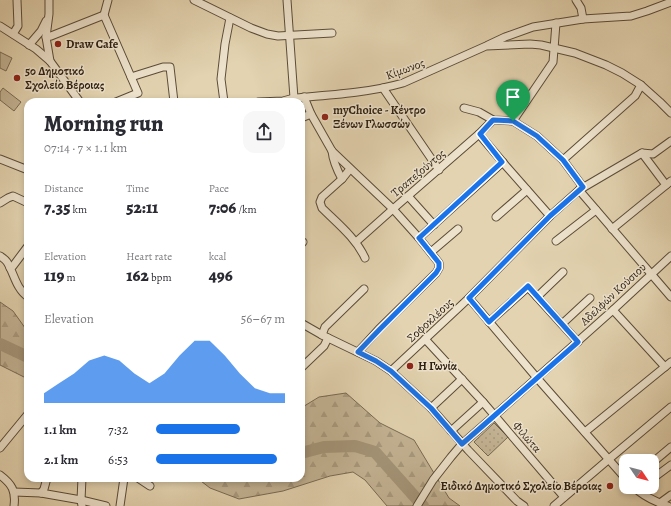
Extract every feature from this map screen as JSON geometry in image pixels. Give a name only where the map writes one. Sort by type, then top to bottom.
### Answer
[{"type":"street","points":[[17,0],[17,36]]},
{"type":"street","points":[[49,0],[49,16],[46,37],[50,61]]},
{"type":"street","points":[[108,0],[104,15],[138,93],[126,98]]},
{"type":"street","points":[[194,0],[251,28],[267,34],[289,36],[332,32]]},
{"type":"street","points":[[287,0],[294,98]]},
{"type":"street","points":[[576,0],[581,8],[583,19]]},
{"type":"street","points":[[486,46],[505,37],[533,27],[583,19],[631,16],[671,2]]},
{"type":"street","points":[[32,47],[42,43],[46,37],[104,15]]},
{"type":"street","points":[[32,47],[35,38],[49,16]]},
{"type":"street","points":[[223,98],[221,79],[230,18]]},
{"type":"street","points":[[513,121],[553,62],[556,23]]},
{"type":"street","points":[[0,26],[17,36],[50,61],[77,98]]},
{"type":"street","points":[[17,36],[29,39],[35,38]]},
{"type":"street","name":"Κίμωνος","points":[[294,98],[383,88],[403,83],[486,46],[536,44],[575,53],[622,73],[641,85],[671,113]]},
{"type":"street","points":[[131,77],[163,66],[170,66],[173,98]]},
{"type":"street","points":[[563,160],[635,96],[641,85]]},
{"type":"street","points":[[383,88],[439,170]]},
{"type":"street","points":[[305,100],[310,114],[332,151],[393,209],[439,263],[439,268],[436,273],[358,352]]},
{"type":"street","points":[[464,108],[479,112],[493,120],[513,121],[537,136],[563,160],[596,210],[671,297]]},
{"type":"street","points":[[305,116],[310,114]]},
{"type":"street","name":"Τραπεζούντος","points":[[356,242],[480,134],[493,120]]},
{"type":"street","points":[[480,134],[502,162],[550,216]]},
{"type":"street","name":"Σοφοκλέους","points":[[391,371],[469,298],[550,216],[581,188],[642,153],[653,154],[671,141]]},
{"type":"street","points":[[332,151],[332,157],[342,179]]},
{"type":"street","points":[[612,229],[669,184],[642,153]]},
{"type":"street","points":[[0,159],[24,168]]},
{"type":"street","points":[[419,238],[502,162]]},
{"type":"street","points":[[350,169],[342,179],[322,197],[320,202],[322,208],[356,242],[365,258]]},
{"type":"street","points":[[496,217],[527,190]]},
{"type":"street","points":[[0,203],[13,196],[24,201]]},
{"type":"street","points":[[408,196],[434,225]]},
{"type":"street","points":[[556,241],[596,210]]},
{"type":"street","points":[[431,252],[458,229]]},
{"type":"street","points":[[10,268],[24,251]]},
{"type":"street","points":[[0,256],[6,260],[24,294]]},
{"type":"street","name":"Αδελφών Κούσιου","points":[[417,506],[433,480],[462,444],[578,342],[671,256]]},
{"type":"street","points":[[537,297],[563,272]]},
{"type":"street","points":[[489,322],[528,286],[578,342]]},
{"type":"street","points":[[305,364],[324,346],[325,327],[364,289]]},
{"type":"street","points":[[469,298],[619,471]]},
{"type":"street","points":[[562,324],[590,298]]},
{"type":"street","points":[[613,310],[665,367]]},
{"type":"street","points":[[305,325],[376,361],[391,371],[431,408],[462,444],[517,501],[524,506]]},
{"type":"street","name":"Φιλώτα","points":[[425,339],[483,402],[564,497]]},
{"type":"street","points":[[585,432],[671,362]]},
{"type":"street","points":[[431,408],[462,379]]},
{"type":"street","points":[[451,431],[483,402]]},
{"type":"street","points":[[554,506],[671,407]]},
{"type":"street","points":[[0,448],[24,419]]},
{"type":"street","points":[[659,457],[671,447]]},
{"type":"street","points":[[659,474],[671,465]]},
{"type":"street","points":[[0,475],[8,481],[14,492],[14,506]]},
{"type":"street","points":[[41,493],[46,482]]},
{"type":"street","points":[[81,503],[82,482]]},
{"type":"street","points":[[120,506],[123,482]]},
{"type":"street","points":[[144,482],[150,486]]},
{"type":"street","points":[[14,492],[41,493],[81,503],[106,506]]},
{"type":"street","points":[[643,494],[668,506]]},
{"type":"street","points":[[660,503],[671,495]]},
{"type":"green space","points":[[0,52],[12,58],[6,71],[0,68]]},
{"type":"green space","points":[[3,88],[21,102],[14,111],[0,100],[0,92]]},
{"type":"green space","points":[[0,302],[13,311],[24,326],[24,377],[0,365]]},
{"type":"green space","points":[[346,393],[380,423],[414,440],[449,498],[460,506],[387,506],[365,480],[353,472],[330,476],[283,491],[239,499],[210,488],[202,482],[305,482],[305,406],[319,397]]},
{"type":"green space","points":[[494,423],[508,437],[488,456],[474,442]]},
{"type":"waterway","points":[[0,344],[24,355]]},
{"type":"waterway","points":[[305,452],[324,447],[355,446],[375,452],[423,506]]},
{"type":"place","name":"Draw Cafe","points":[[58,44]]},
{"type":"place","name":"5ο Δημοτικό Σχολείο Βέροιας","points":[[17,78]]},
{"type":"place","name":"myChoice - Κέντρο Ξένων Γλωσσών","points":[[325,117]]},
{"type":"place","name":"Η Γωνία","points":[[410,366]]},
{"type":"place","name":"Ειδικό Δημοτικό Σχολείο Βέροιας","points":[[610,486]]},
{"type":"route","points":[[493,120],[513,121],[537,136],[563,160],[583,187],[550,216],[469,298],[489,322],[528,286],[578,342],[462,444],[431,408],[391,371],[358,352],[436,273],[439,268],[439,263],[419,238],[502,162],[480,134],[493,120]]}]
